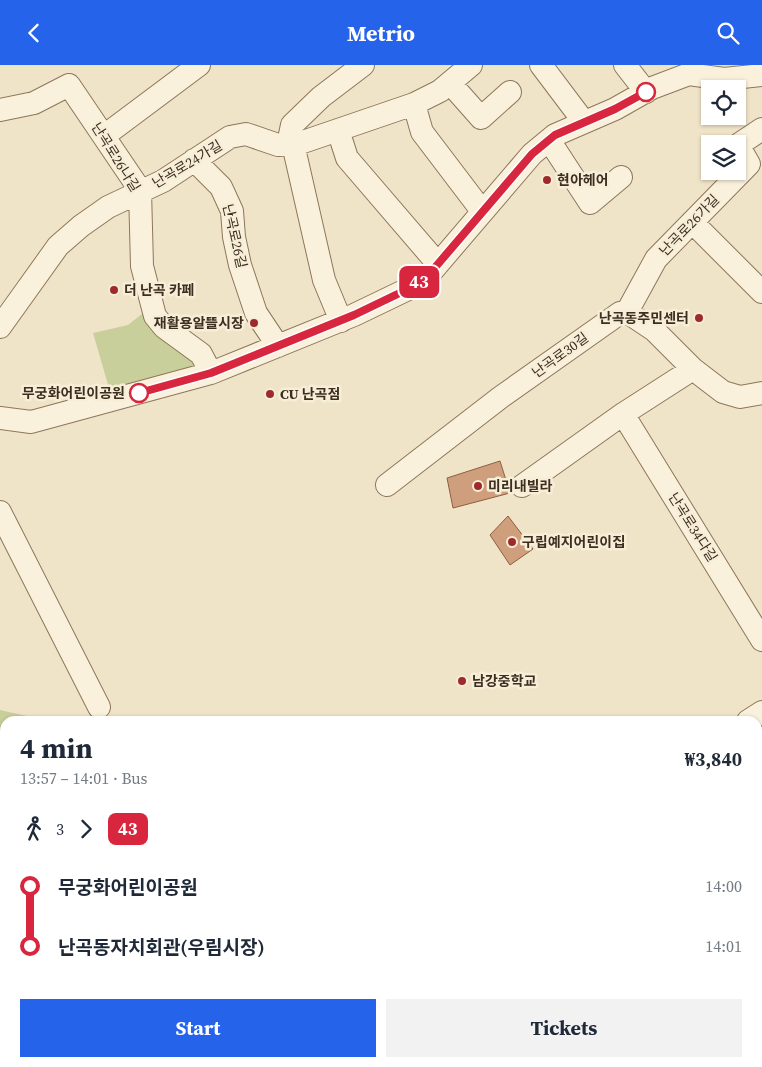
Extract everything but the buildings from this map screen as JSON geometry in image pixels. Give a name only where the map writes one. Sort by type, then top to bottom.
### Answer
[{"type":"street","points":[[104,136],[199,65]]},
{"type":"street","points":[[341,321],[324,281],[291,144],[292,125],[321,97],[363,65]]},
{"type":"street","name":"난곡로24가길","points":[[0,327],[58,246],[108,207],[163,181],[230,137],[246,134],[278,145],[291,144],[338,130],[414,104],[440,91],[471,65]]},
{"type":"street","points":[[541,65],[584,122]]},
{"type":"street","points":[[625,65],[646,92]]},
{"type":"street","points":[[0,418],[31,422],[211,373],[341,321],[406,290],[426,278],[532,154],[555,135],[689,74],[717,72],[762,75]]},
{"type":"street","points":[[450,83],[481,118],[510,92]]},
{"type":"street","name":"난곡로26나길","points":[[0,110],[34,103],[69,85],[140,191],[142,266],[155,316],[164,327],[201,355],[211,373]]},
{"type":"street","points":[[414,104],[422,132],[482,211]]},
{"type":"street","name":"난곡로26가길","points":[[628,312],[656,259],[749,164],[738,145],[762,129]]},
{"type":"street","points":[[338,130],[347,158],[438,264]]},
{"type":"street","points":[[549,140],[590,203],[621,177]]},
{"type":"street","name":"난곡로26길","points":[[194,160],[221,187],[232,211],[234,237],[240,265],[256,313],[278,347]]},
{"type":"street","points":[[692,221],[762,292]]},
{"type":"street","points":[[628,312],[654,331],[693,369],[723,392],[740,397],[762,393]]},
{"type":"street","name":"난곡로30길","points":[[388,485],[501,397],[610,319],[620,313],[628,312]]},
{"type":"street","points":[[522,486],[623,414],[693,369]]},
{"type":"street","name":"난곡로34다길","points":[[623,414],[762,640]]},
{"type":"street","points":[[0,512],[99,707]]},
{"type":"green space","name":"무궁화어린이공원","points":[[143,313],[198,365],[197,371],[116,392],[109,388],[93,333],[128,325]]},
{"type":"green space","points":[[0,710],[27,716],[0,716]]},
{"type":"bus line","name":"43","points":[[139,393],[211,373],[341,321],[406,290],[426,278],[475,223],[487,205],[532,154],[555,135],[615,109],[646,92]]},
{"type":"place","name":"현아헤어","points":[[547,180]]},
{"type":"place","name":"더 난곡 카페","points":[[114,290]]},
{"type":"place","name":"난곡동주민센터","points":[[699,318]]},
{"type":"place","name":"재활용알뜰시장","points":[[254,323]]},
{"type":"place","name":"무궁화어린이공원","points":[[139,393]]},
{"type":"place","name":"CU 난곡점","points":[[270,394]]},
{"type":"place","name":"미리내빌라","points":[[478,486]]},
{"type":"place","name":"구립예지어린이집","points":[[512,542]]},
{"type":"place","name":"남강중학교","points":[[462,681]]}]
